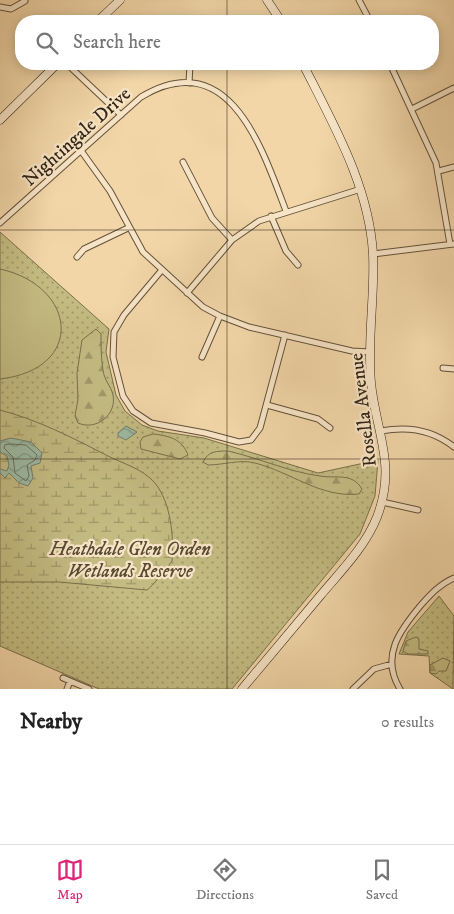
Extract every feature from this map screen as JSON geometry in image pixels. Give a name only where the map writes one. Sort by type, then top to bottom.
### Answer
[{"type":"street","points":[[103,15],[114,0]]},
{"type":"street","points":[[104,15],[120,0]]},
{"type":"street","points":[[267,0],[277,15]]},
{"type":"street","points":[[359,0],[367,15]]},
{"type":"street","points":[[0,7],[11,9],[24,1]]},
{"type":"street","points":[[0,120],[52,70]]},
{"type":"street","points":[[73,70],[121,115]]},
{"type":"street","points":[[189,83],[190,70]]},
{"type":"street","name":"Rosella Avenue","points":[[242,689],[358,551],[372,527],[382,502],[386,468],[382,433],[372,391],[370,352],[373,254],[361,189],[345,149],[306,70]]},
{"type":"street","points":[[373,254],[452,244],[439,170],[393,70]]},
{"type":"street","name":"Nightingale Drive","points":[[0,223],[142,97],[153,89],[165,85],[189,83],[209,87],[219,92],[242,113],[272,174],[286,211]]},
{"type":"street","points":[[412,109],[454,88]]},
{"type":"street","points":[[80,154],[110,191],[142,252],[187,293],[220,316],[249,327],[352,351],[370,352]]},
{"type":"street","points":[[183,162],[212,218],[232,240]]},
{"type":"street","points":[[439,170],[454,167]]},
{"type":"street","points":[[187,293],[232,240],[243,231],[271,216],[361,189]]},
{"type":"street","points":[[271,216],[286,251],[298,265]]},
{"type":"street","points":[[77,257],[84,249],[128,228]]},
{"type":"street","points":[[161,271],[124,315],[114,332],[113,357],[121,392],[129,406],[142,418],[155,424],[243,442],[256,436],[267,405],[285,335]]},
{"type":"street","points":[[202,357],[220,316]]},
{"type":"street","points":[[443,368],[454,369]]},
{"type":"street","points":[[267,405],[318,419],[330,428]]},
{"type":"street","points":[[382,433],[403,429],[431,433],[454,447]]},
{"type":"street","points":[[382,502],[418,510]]},
{"type":"street","points":[[400,689],[394,677],[392,664],[393,648],[401,630],[438,587],[454,578]]},
{"type":"street","points":[[353,689],[374,669],[392,664]]},
{"type":"street","points":[[63,678],[89,689]]},
{"type":"street","points":[[66,689],[70,681]]},
{"type":"green space","name":"Heathdale Glen Orden Wetlands Reserve","points":[[0,232],[109,329],[106,352],[116,395],[125,411],[142,425],[158,431],[204,438],[318,473],[378,460],[375,496],[360,534],[232,689],[99,689],[0,646]]},
{"type":"green space","points":[[0,269],[26,278],[45,292],[57,309],[61,327],[58,344],[47,360],[28,372],[0,379]]},
{"type":"green space","points":[[96,329],[101,334],[101,356],[104,374],[113,395],[113,402],[112,409],[104,420],[92,425],[85,425],[78,423],[75,416],[78,399],[77,373],[82,340]]},
{"type":"green space","points":[[0,410],[67,435],[138,470],[155,483],[165,500],[168,510],[172,561],[147,590],[59,582],[0,582]]},
{"type":"green space","points":[[153,434],[175,439],[182,445],[188,455],[180,459],[141,449],[140,442],[143,437]]},
{"type":"green space","points":[[228,451],[308,474],[349,478],[362,489],[359,494],[331,492],[255,463],[237,462],[208,465],[203,462],[210,454]]},
{"type":"green space","points":[[439,596],[454,616],[453,689],[430,673],[429,656],[399,654],[408,632]]},
{"type":"green space","points":[[416,637],[419,639],[419,649],[428,651],[428,654],[408,654],[403,651],[406,641]]},
{"type":"green space","points":[[443,658],[450,661],[446,671],[439,671],[436,674],[430,673],[430,665]]},
{"type":"water","points":[[126,426],[137,432],[126,440],[118,436],[118,433]]},
{"type":"water","points":[[11,438],[31,442],[42,453],[40,463],[31,466],[33,478],[28,486],[19,483],[9,473],[5,478],[0,473],[0,469],[7,471],[9,465],[7,456],[0,452],[0,441]]}]
